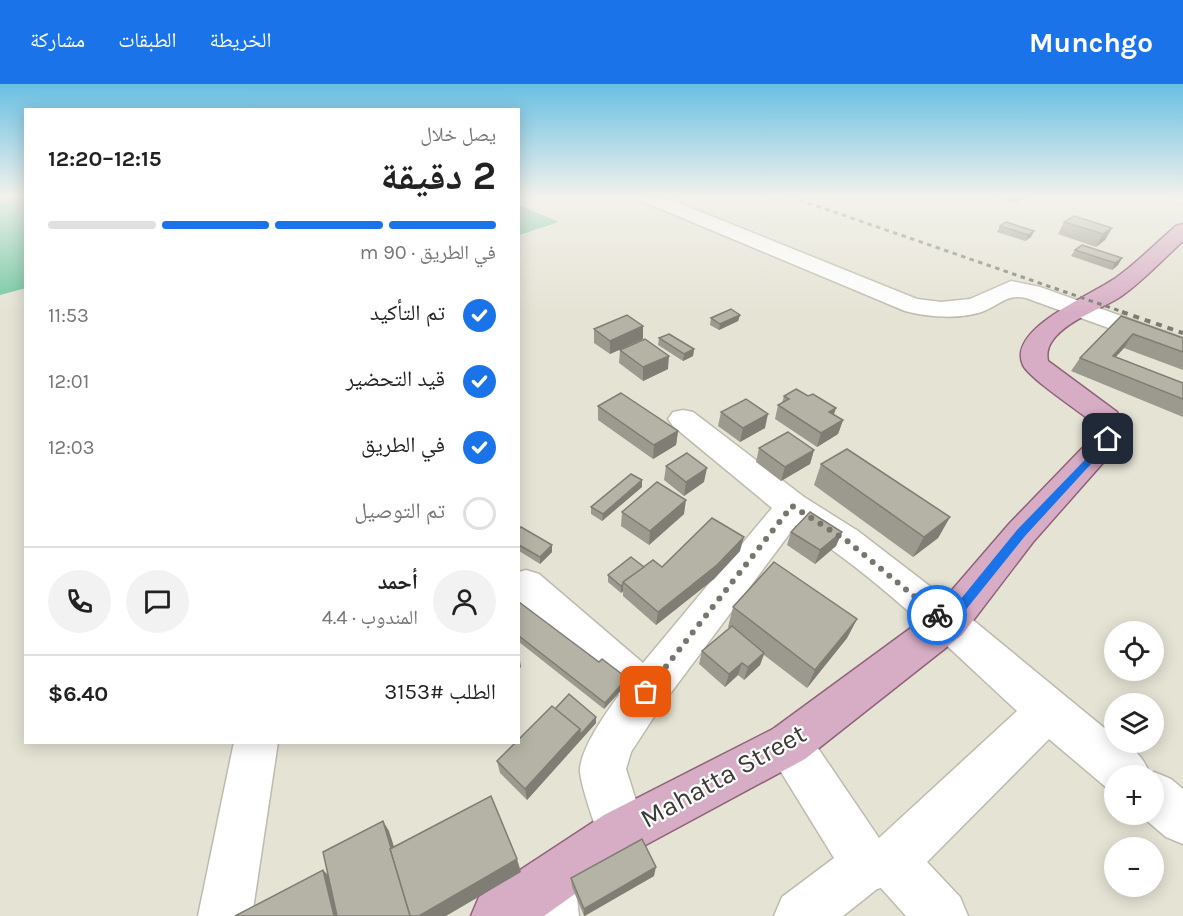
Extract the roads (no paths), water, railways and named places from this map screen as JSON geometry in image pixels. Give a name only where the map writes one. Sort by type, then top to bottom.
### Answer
[{"type":"main road","points":[[1080,310],[1118,287],[1176,236]]},
{"type":"main road","name":"Mahatta Street","points":[[498,916],[550,898],[621,832],[789,744],[948,623],[1021,533],[1108,439],[1107,419],[1047,375],[1036,365],[1032,356],[1047,331],[1059,320],[1080,310]]},
{"type":"street","points":[[743,236],[914,306],[941,309],[975,306],[1011,288],[1032,292],[1183,347]]},
{"type":"street","points":[[683,419],[792,506],[846,540],[948,623],[1048,711],[1114,765]]},
{"type":"street","points":[[621,832],[603,769],[612,742],[646,692],[792,506]]},
{"type":"street","points":[[526,585],[646,692]]},
{"type":"street","points":[[807,914],[879,863],[1048,711]]},
{"type":"street","points":[[225,916],[256,744]]},
{"type":"street","points":[[789,744],[879,863],[940,916]]},
{"type":"street","points":[[1164,804],[1183,820]]},
{"type":"railway","points":[[903,236],[1126,313]]},
{"type":"railway","points":[[1122,312],[1183,333]]}]
